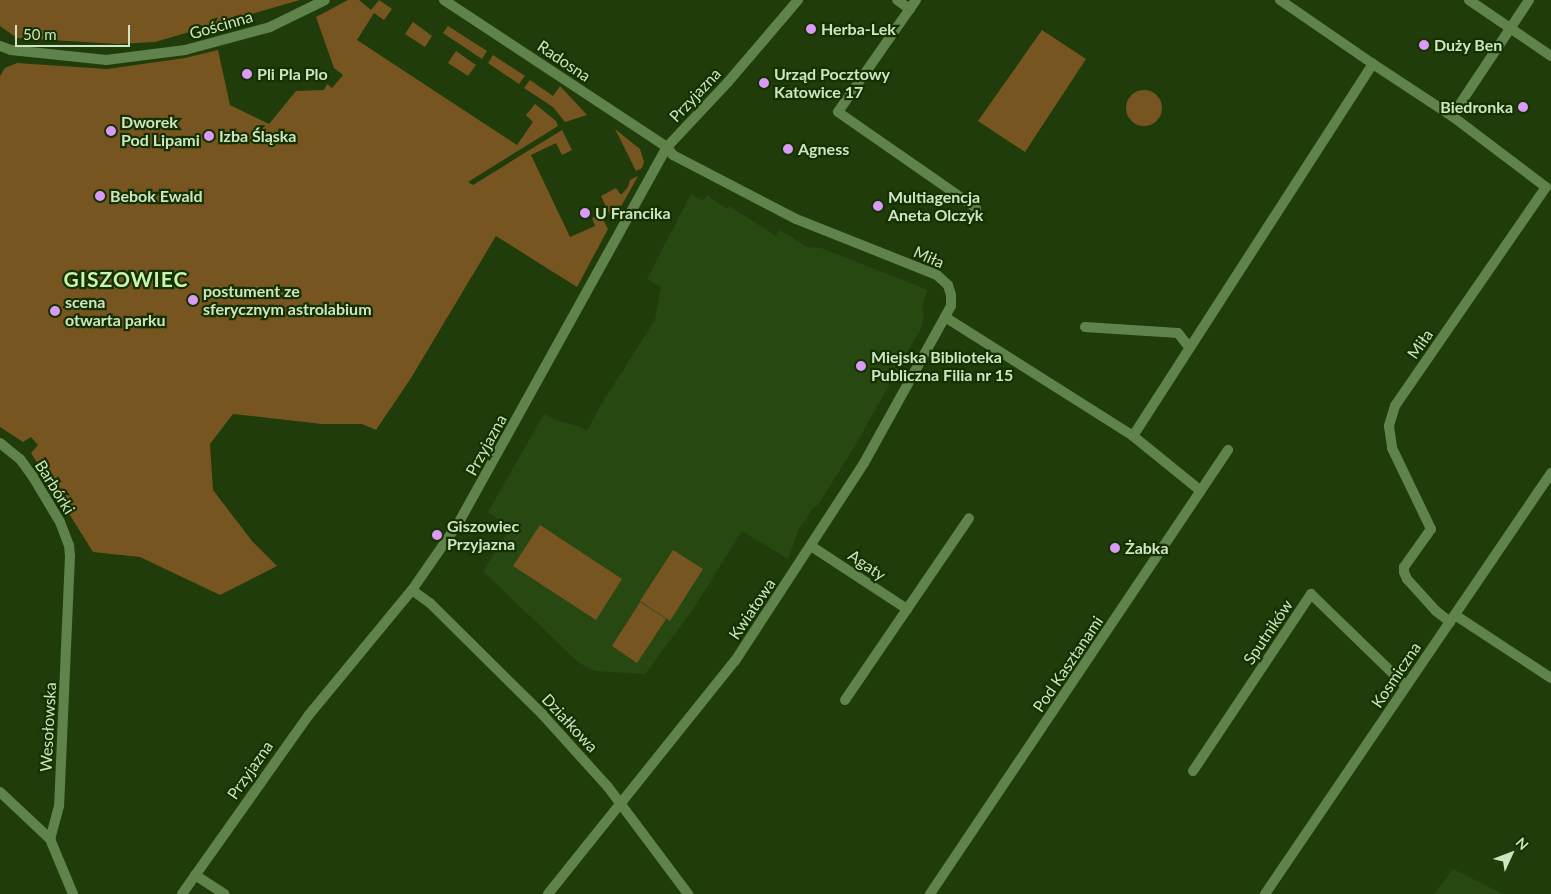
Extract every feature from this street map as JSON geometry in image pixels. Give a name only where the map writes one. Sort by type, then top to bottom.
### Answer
[{"type":"street","name":"Gościnna","points":[[0,46],[11,50],[106,60],[185,50],[270,27],[325,0]]},
{"type":"street","name":"Radosna","points":[[444,0],[667,147]]},
{"type":"street","name":"Przyjazna","points":[[182,894],[308,716],[412,590],[472,501],[667,147],[728,82],[798,0]]},
{"type":"street","points":[[897,0],[910,9]]},
{"type":"street","points":[[916,0],[838,112],[976,208]]},
{"type":"street","name":"Miła","points":[[1280,0],[1452,116],[1546,187],[1395,406],[1388,426],[1392,448],[1431,529],[1404,566],[1404,572],[1407,579],[1424,598],[1452,619]]},
{"type":"street","points":[[1469,0],[1551,56]]},
{"type":"street","points":[[1452,116],[1529,0]]},
{"type":"street","points":[[1133,436],[1373,64]]},
{"type":"street","name":"Miła","points":[[667,147],[674,155],[796,219],[937,275],[945,281],[951,296],[951,306],[945,317]]},
{"type":"street","points":[[945,317],[1133,436],[1201,491]]},
{"type":"street","name":"Kwiatowa","points":[[548,894],[735,661],[864,463],[945,317]]},
{"type":"street","points":[[1085,326],[1178,333],[1189,347]]},
{"type":"street","name":"Barbórki","points":[[0,443],[20,459],[33,477],[60,522],[70,556]]},
{"type":"street","name":"Pod Kasztanami","points":[[930,894],[1228,450]]},
{"type":"street","name":"Kosmiczna","points":[[1265,894],[1551,473]]},
{"type":"street","points":[[845,700],[969,518]]},
{"type":"street","name":"Agaty","points":[[811,546],[907,609]]},
{"type":"street","name":"Wesołowska","points":[[50,839],[59,806],[70,556]]},
{"type":"street","name":"Działkowa","points":[[412,590],[430,603],[542,714],[621,804],[688,894]]},
{"type":"street","name":"Sputników","points":[[1192,771],[1311,594],[1406,686]]},
{"type":"street","points":[[1452,619],[1551,678]]},
{"type":"street","points":[[0,792],[50,839],[74,894]]},
{"type":"street","points":[[195,875],[224,894]]},
{"type":"shaded area","points":[[0,0],[300,0],[155,42],[118,44],[17,38],[0,26]]},
{"type":"shaded area","points":[[348,0],[359,0],[371,10],[379,0],[392,9],[384,20],[374,13],[357,40],[517,145],[533,122],[526,115],[535,104],[556,121],[558,126],[468,182],[473,185],[562,130],[572,150],[562,155],[556,143],[531,155],[570,237],[595,226],[592,218],[600,214],[608,229],[577,287],[496,236],[411,378],[376,430],[362,424],[322,424],[233,414],[210,444],[213,490],[252,541],[277,566],[220,595],[140,557],[93,552],[31,453],[38,445],[31,437],[23,442],[0,427],[0,76],[5,68],[17,63],[107,69],[185,58],[218,50],[230,105],[269,124],[296,91],[324,90],[327,84],[332,88],[343,75],[334,68],[316,17]]},
{"type":"shaded area","points":[[413,22],[432,36],[425,47],[405,34]]},
{"type":"shaded area","points":[[448,26],[487,51],[482,59],[443,33]]},
{"type":"shaded area","points":[[1042,30],[1086,59],[1025,152],[978,121]]},
{"type":"shaded area","points":[[456,51],[476,65],[468,76],[448,63]]},
{"type":"shaded area","points":[[493,55],[525,76],[519,84],[488,63]]},
{"type":"shaded area","points":[[530,80],[553,96],[560,86],[587,115],[565,122],[553,107],[524,88]]},
{"type":"shaded area","points":[[1144,90],[1156,96],[1162,108],[1156,120],[1144,126],[1132,120],[1126,108],[1132,96]]},
{"type":"shaded area","points":[[615,129],[640,149],[644,162],[642,168],[636,171]]},
{"type":"shaded area","points":[[638,176],[613,221],[601,196],[616,188],[622,194],[628,187],[630,180]]},
{"type":"shaded area","points":[[691,194],[703,201],[707,195],[727,209],[729,206],[776,236],[780,230],[807,247],[821,248],[928,290],[922,305],[924,316],[921,328],[859,439],[819,504],[814,507],[799,529],[788,559],[742,531],[694,608],[645,674],[595,671],[579,663],[483,571],[511,528],[488,512],[544,414],[557,421],[578,426],[587,431],[602,403],[655,320],[661,287],[647,279]]},
{"type":"shaded area","points":[[540,525],[622,579],[596,620],[513,566]]},
{"type":"shaded area","points":[[673,550],[703,569],[670,621],[640,601]]},
{"type":"shaded area","points":[[640,602],[666,619],[637,663],[612,646]]},
{"type":"shaded area","points":[[1453,869],[1503,894],[1434,894]]},
{"type":"place","name":"Herba-Lek","points":[[811,29]]},
{"type":"place","name":"Duży Ben","points":[[1424,45]]},
{"type":"place","name":"Pli Pla Plo","points":[[247,74]]},
{"type":"place","name":"Urząd Pocztowy Katowice 17","points":[[764,83]]},
{"type":"place","name":"Biedronka","points":[[1523,107]]},
{"type":"place","name":"Dworek Pod Lipami","points":[[111,131]]},
{"type":"place","name":"Izba Śląska","points":[[209,136]]},
{"type":"place","name":"Agness","points":[[788,149]]},
{"type":"place","name":"Bebok Ewald","points":[[100,196]]},
{"type":"place","name":"Multiagencja Aneta Olczyk","points":[[878,206]]},
{"type":"place","name":"U Francika","points":[[585,213]]},
{"type":"place","name":"postument ze sferycznym astrolabium","points":[[193,300]]},
{"type":"place","name":"scena otwarta parku","points":[[55,311]]},
{"type":"place","name":"Miejska Biblioteka Publiczna Filia nr 15","points":[[861,366]]},
{"type":"place","name":"Giszowiec Przyjazna","points":[[437,535]]},
{"type":"place","name":"Żabka","points":[[1115,548]]},
{"type":"district","name":"GISZOWIEC","points":[[126,279]]}]
